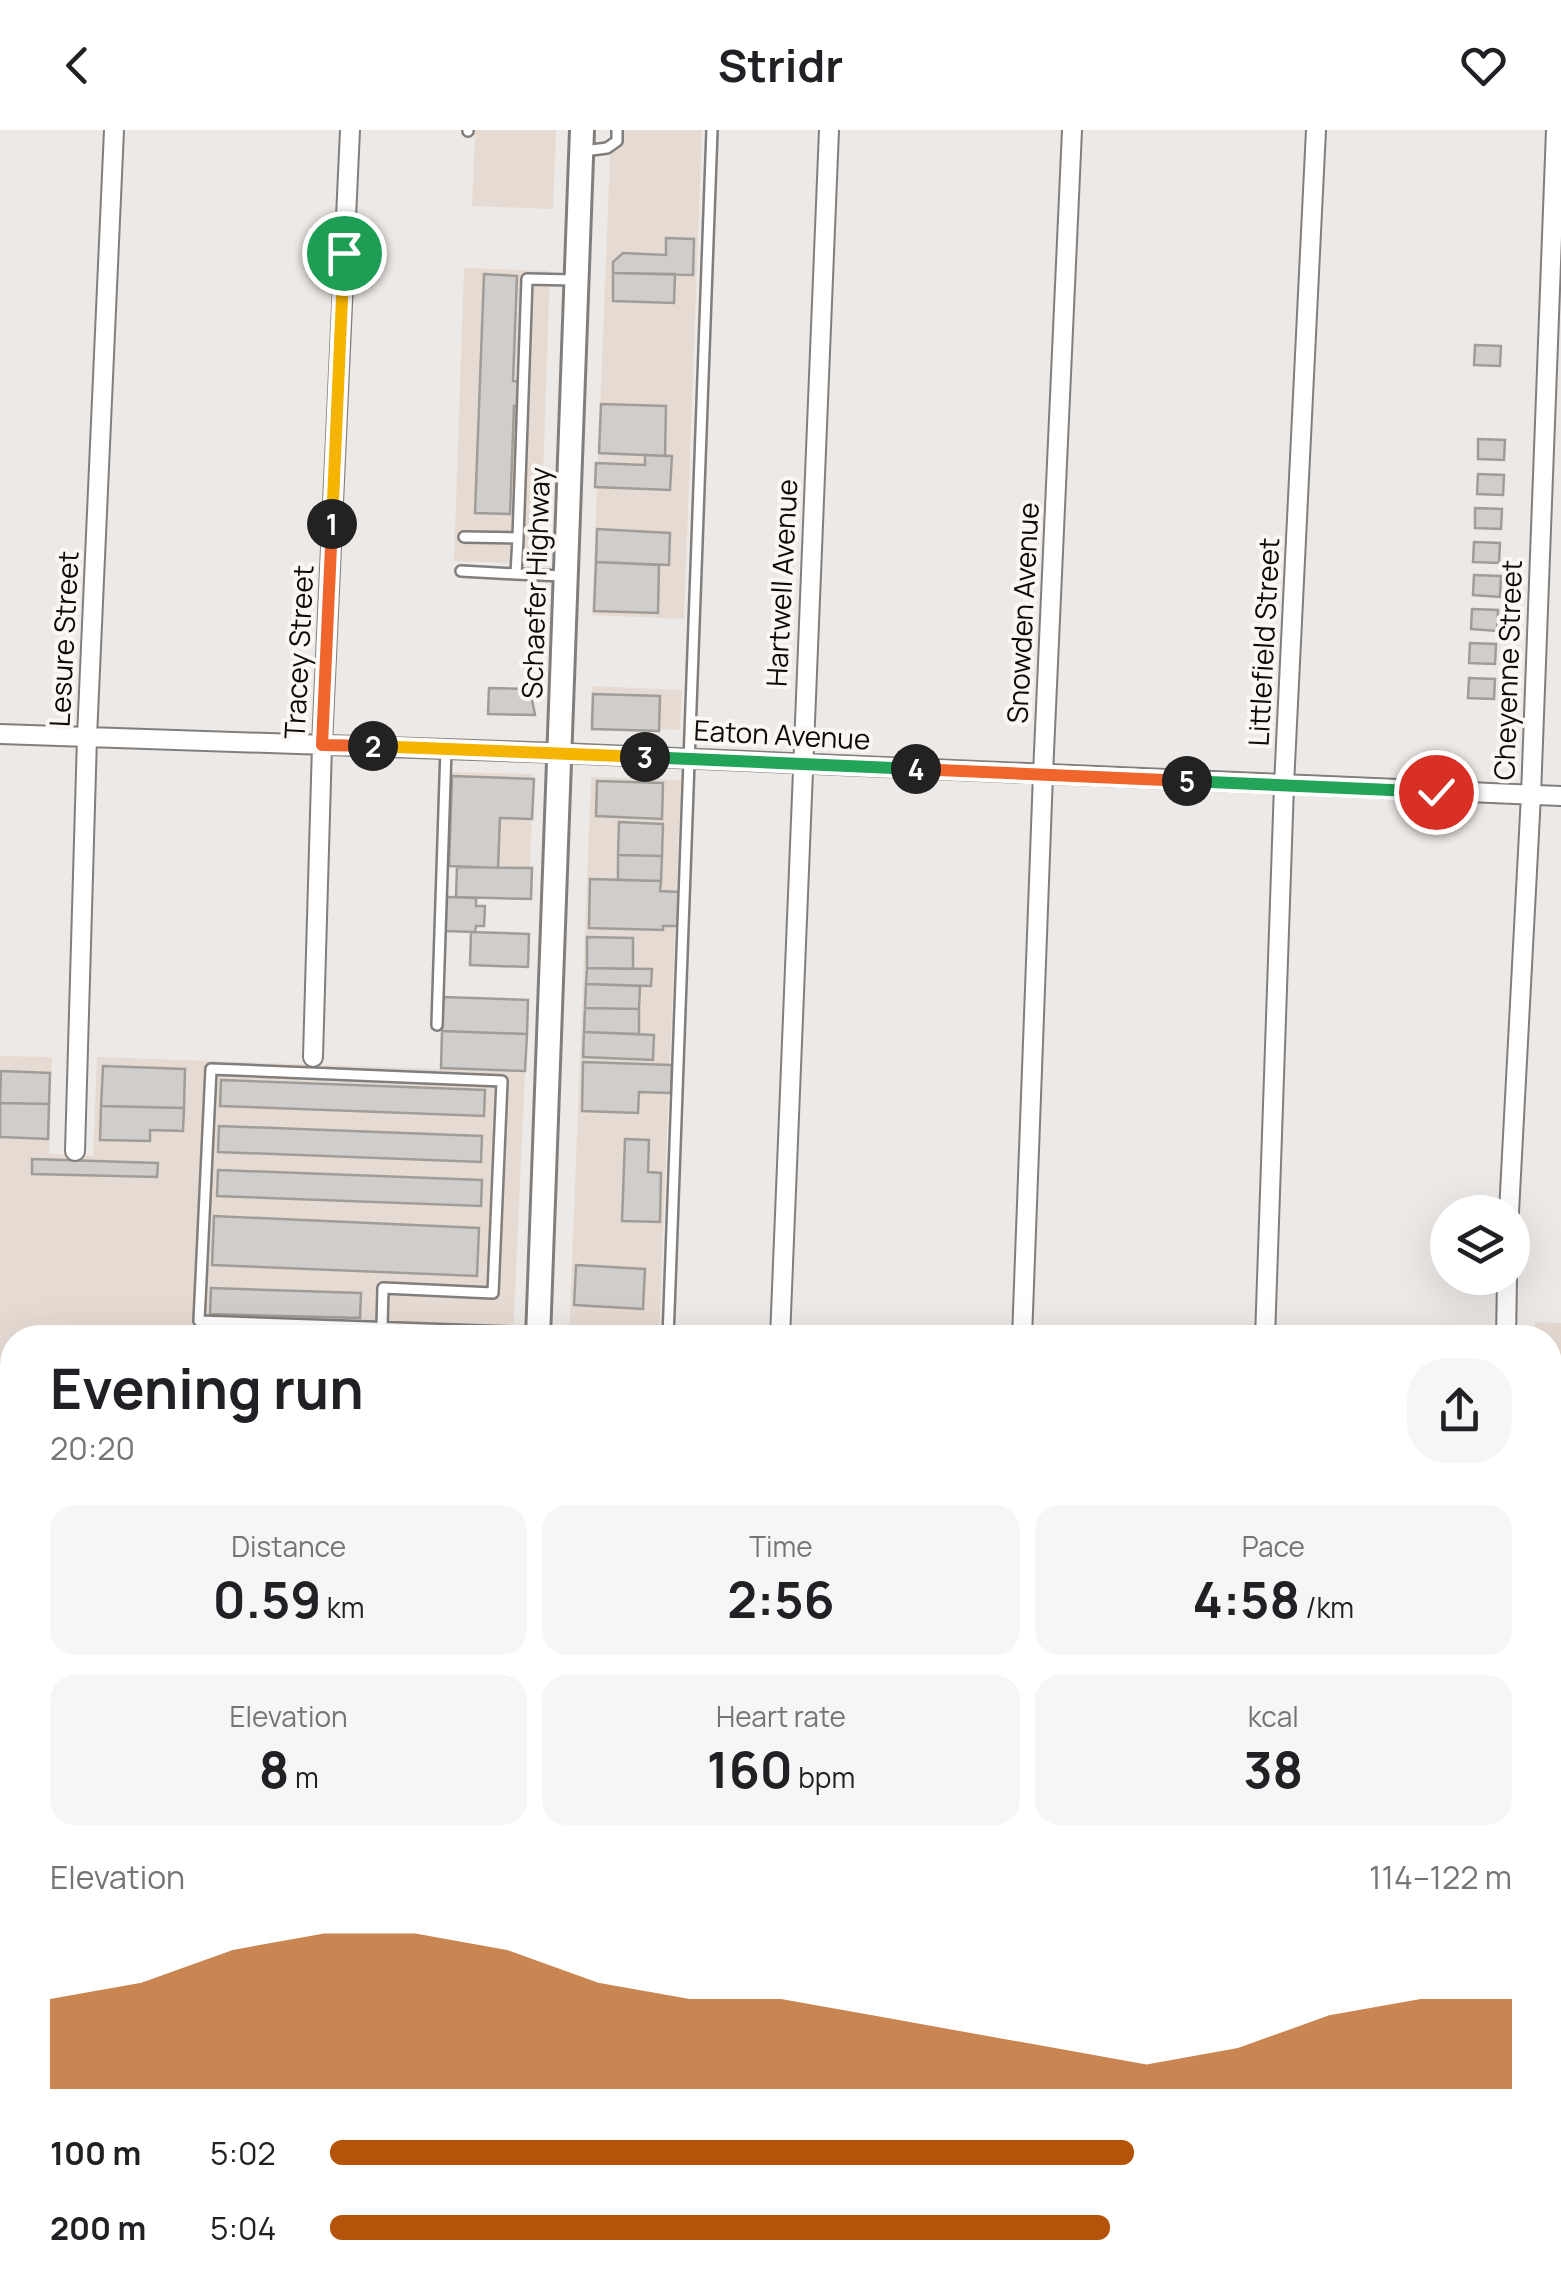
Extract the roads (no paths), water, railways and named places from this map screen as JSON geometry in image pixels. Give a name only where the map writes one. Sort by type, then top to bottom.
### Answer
[{"type":"street","name":"Lesure Street","points":[[75,1152],[86,737],[114,130]]},
{"type":"street","name":"Tracey Street","points":[[313,1057],[322,745],[350,130]]},
{"type":"street","name":"Hartwell Avenue","points":[[780,1325],[829,130]]},
{"type":"street","name":"Snowden Avenue","points":[[1022,1325],[1072,130]]},
{"type":"street","name":"Littlefield Street","points":[[1264,1325],[1284,785],[1316,130]]},
{"type":"street","name":"Cheyenne Street","points":[[1510,1195],[1531,795],[1556,130]]},
{"type":"street","name":"Schaefer Highway","points":[[538,1325],[581,141]]},
{"type":"street","name":"Eaton Avenue","points":[[0,734],[560,753],[1561,796]]},
{"type":"street","points":[[1506,1325],[1507,1295]]},
{"type":"lane","points":[[581,141],[607,148],[617,141],[617,130]]},
{"type":"lane","points":[[668,1325],[712,130]]},
{"type":"lane","points":[[516,574],[527,279],[576,280]]},
{"type":"lane","points":[[464,536],[518,538]]},
{"type":"lane","points":[[461,571],[566,576]]},
{"type":"lane","points":[[437,1025],[446,749]]},
{"type":"lane","points":[[304,1325],[199,1321],[211,1069],[502,1080],[493,1293],[384,1288],[382,1325]]}]
